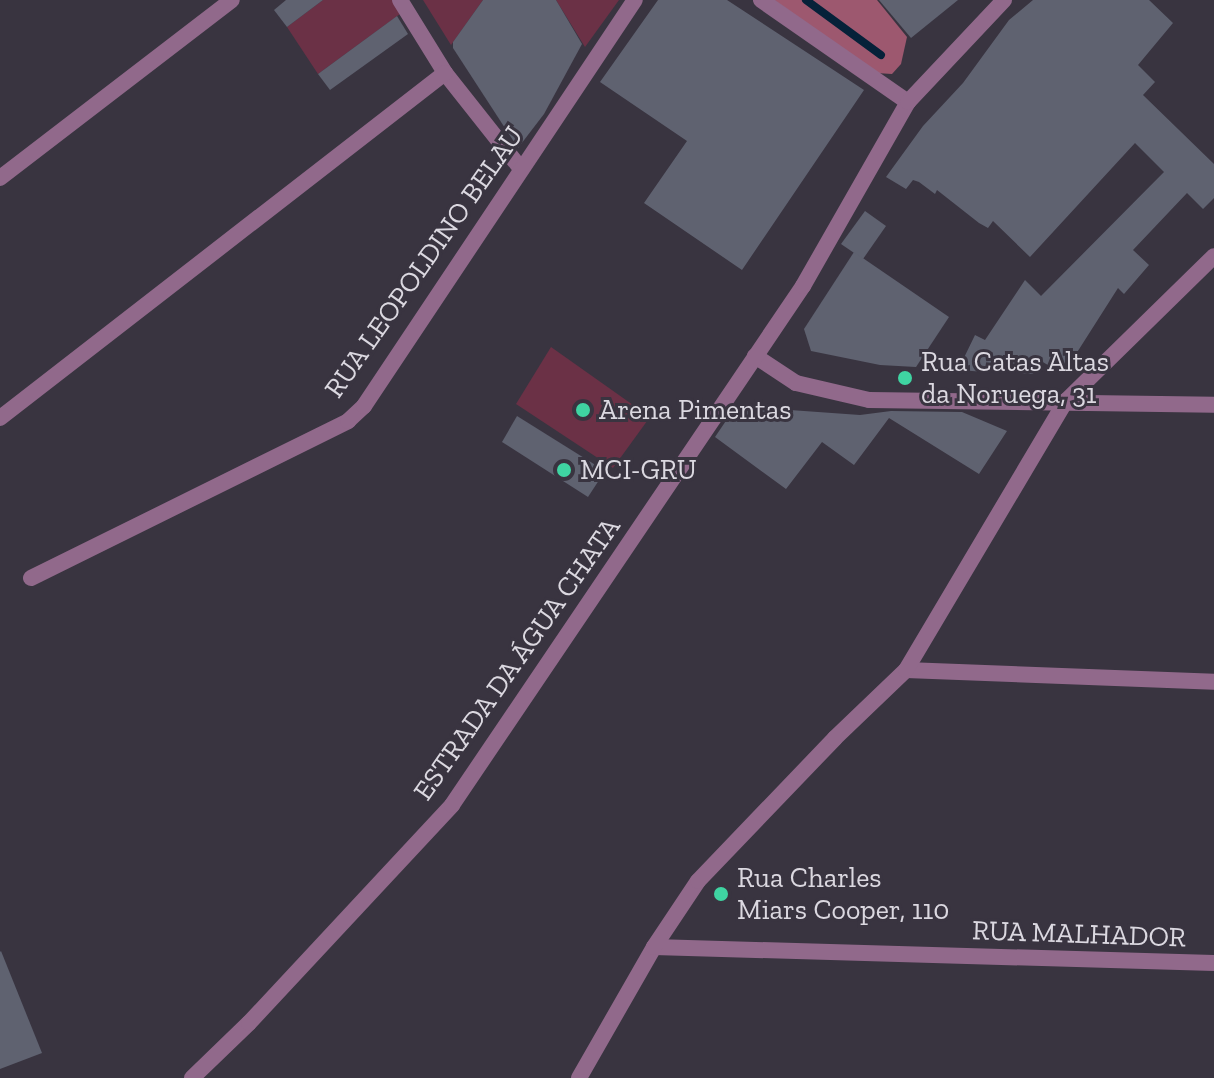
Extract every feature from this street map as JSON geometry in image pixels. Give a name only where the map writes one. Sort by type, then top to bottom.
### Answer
[{"type":"street","points":[[0,178],[232,0]]},
{"type":"street","points":[[400,0],[445,73],[521,169]]},
{"type":"street","name":"RUA LEOPOLDINO BELAU","points":[[31,578],[348,421],[364,406],[635,0]]},
{"type":"street","points":[[761,0],[908,102]]},
{"type":"street","name":"ESTRADA DA ÁGUA CHATA","points":[[192,1078],[249,1023],[452,805],[803,286],[908,102],[1004,0]]},
{"type":"street","points":[[0,418],[445,73]]},
{"type":"street","points":[[579,1078],[654,947],[698,881],[835,738],[906,670],[1066,401],[1214,256]]},
{"type":"street","points":[[755,356],[796,383],[869,400],[1214,405]]},
{"type":"street","points":[[906,670],[1214,682]]},
{"type":"street","name":"RUA MALHADOR","points":[[654,947],[1214,963]]},
{"type":"shaded area","points":[[323,0],[392,0],[400,14],[318,74],[287,27]]},
{"type":"shaded area","points":[[423,0],[483,0],[451,45]]},
{"type":"shaded area","points":[[556,0],[619,0],[585,47]]},
{"type":"shaded area","points":[[774,0],[877,0],[907,37],[901,64],[892,74],[876,73]]},
{"type":"shaded area","name":"Arena Pimentas","points":[[551,347],[650,417],[613,468],[516,404]]},
{"type":"building","points":[[286,0],[323,0],[287,27],[274,10]]},
{"type":"building","points":[[483,0],[556,0],[582,44],[544,114],[518,148],[453,48],[453,42]]},
{"type":"building","points":[[658,0],[727,0],[864,90],[742,270],[644,203],[687,141],[600,82]]},
{"type":"building","points":[[879,0],[958,0],[911,38]]},
{"type":"building","points":[[1033,0],[1149,0],[1173,23],[1138,65],[1155,82],[1143,95],[1214,164],[1214,198],[1203,209],[1187,193],[1133,250],[1149,265],[1124,294],[1118,288],[1076,354],[1058,371],[1041,361],[1033,374],[1018,373],[994,359],[986,372],[958,370],[975,335],[985,340],[1025,280],[1041,296],[1164,172],[1135,143],[1030,257],[993,221],[988,228],[937,190],[935,194],[913,180],[906,189],[886,177],[923,126],[963,83],[1009,20]]},
{"type":"building","points":[[397,16],[408,34],[330,90],[318,74]]},
{"type":"building","points":[[865,211],[886,226],[863,259],[841,244]]},
{"type":"building","points":[[854,252],[949,317],[916,367],[880,365],[811,351],[804,329]]},
{"type":"building","points":[[736,406],[860,415],[891,411],[962,412],[1007,431],[979,474],[889,418],[854,465],[822,442],[786,489],[715,437]]},
{"type":"building","points":[[517,416],[605,471],[588,497],[502,442]]},
{"type":"building","points":[[0,952],[42,1053],[0,1069]]},
{"type":"waterway","points":[[806,0],[881,55]]},
{"type":"place","name":"Rua Catas Altas da Noruega, 31","points":[[905,378]]},
{"type":"place","name":"Arena Pimentas","points":[[583,410]]},
{"type":"place","name":"MCI-GRU","points":[[564,470]]},
{"type":"place","name":"Rua Charles Miars Cooper, 110","points":[[721,894]]}]
